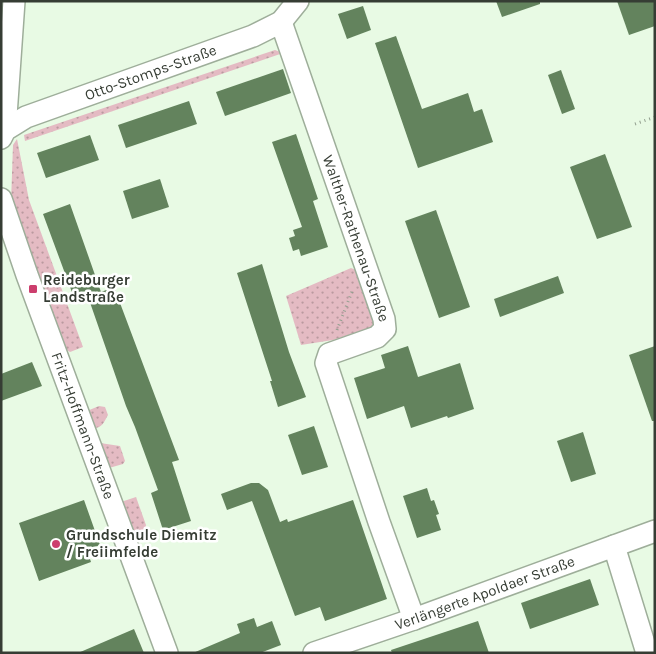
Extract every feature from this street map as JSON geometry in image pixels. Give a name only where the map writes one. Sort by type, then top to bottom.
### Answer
[{"type":"street","points":[[3,134],[14,1]]},
{"type":"street","name":"Otto-Stomps-Straße","points":[[3,134],[26,117],[253,36],[281,22],[298,1]]},
{"type":"street","name":"Walther-Rathenau-Straße","points":[[281,22],[384,319],[384,329],[377,337],[328,354]]},
{"type":"street","name":"Fritz-Hoffmann-Straße","points":[[1,199],[167,653]]},
{"type":"street","points":[[328,354],[326,363],[414,619]]},
{"type":"street","name":"Verlängerte Apoldaer Straße","points":[[314,653],[414,619],[655,530]]},
{"type":"street","points":[[614,546],[648,653]]},
{"type":"path","points":[[635,124],[655,117]]},
{"type":"path","points":[[328,354],[364,258]]},
{"type":"shaded area","points":[[275,50],[283,53],[25,141],[24,135]]},
{"type":"shaded area","points":[[17,139],[29,200],[83,347],[70,352],[65,349],[11,203],[13,145]]},
{"type":"shaded area","points":[[351,268],[361,272],[377,321],[372,328],[333,340],[301,345],[286,296]]},
{"type":"shaded area","points":[[99,406],[105,407],[108,415],[101,426],[94,428],[87,411]]},
{"type":"shaded area","points":[[100,443],[120,446],[125,461],[123,464],[109,468]]},
{"type":"shaded area","points":[[136,497],[146,525],[145,530],[134,534],[131,531],[121,502]]},
{"type":"building","points":[[496,1],[540,1],[540,4],[502,17]]},
{"type":"building","points":[[617,1],[655,1],[655,26],[629,35]]},
{"type":"building","points":[[363,6],[371,30],[347,39],[338,14]]},
{"type":"building","points":[[396,36],[422,109],[468,93],[474,112],[482,109],[493,142],[418,168],[375,43]]},
{"type":"building","points":[[283,69],[291,93],[225,116],[216,92]]},
{"type":"building","points":[[561,70],[575,109],[562,114],[548,75]]},
{"type":"building","points":[[189,101],[197,124],[126,148],[118,125]]},
{"type":"building","points":[[296,134],[318,199],[313,201],[328,247],[301,256],[299,249],[293,251],[289,238],[295,236],[293,230],[302,227],[272,142]]},
{"type":"building","points":[[90,135],[99,160],[46,178],[37,153]]},
{"type":"building","points":[[605,154],[632,227],[597,239],[570,167]]},
{"type":"building","points":[[160,179],[169,207],[132,219],[123,191]]},
{"type":"building","points":[[70,204],[101,292],[114,287],[179,460],[172,462],[191,521],[163,530],[151,493],[158,490],[126,406],[86,291],[73,295],[43,214]]},
{"type":"building","points":[[436,210],[470,307],[439,318],[405,221]]},
{"type":"building","points":[[262,264],[289,352],[306,397],[278,407],[270,381],[272,381],[237,273]]},
{"type":"building","points":[[558,276],[564,293],[500,317],[494,299]]},
{"type":"building","points":[[408,346],[418,377],[460,363],[474,409],[411,428],[404,406],[367,419],[354,378],[385,368],[381,355]]},
{"type":"building","points":[[655,346],[655,421],[652,421],[629,355]]},
{"type":"building","points":[[32,362],[42,386],[1,401],[1,374]]},
{"type":"building","points":[[314,426],[328,467],[302,475],[288,435]]},
{"type":"building","points":[[583,432],[596,474],[571,482],[557,441]]},
{"type":"building","points":[[251,483],[259,483],[268,490],[280,522],[287,519],[288,522],[353,500],[387,599],[325,621],[320,607],[295,616],[252,501],[227,510],[221,494]]},
{"type":"building","points":[[427,488],[431,501],[434,500],[439,514],[436,515],[441,530],[417,538],[403,496]]},
{"type":"building","points":[[84,500],[100,545],[87,550],[91,562],[39,581],[19,523]]},
{"type":"building","points":[[590,579],[599,605],[530,629],[521,603]]},
{"type":"building","points":[[254,618],[257,627],[272,621],[281,645],[260,653],[193,653],[240,633],[237,624]]},
{"type":"building","points":[[478,621],[489,653],[392,653],[391,650]]},
{"type":"building","points":[[134,629],[144,653],[78,653]]},
{"type":"place","name":"Reideburger Landstraße","points":[[33,289]]},
{"type":"place","name":"Grundschule Diemitz / Freiimfelde","points":[[56,544]]}]
